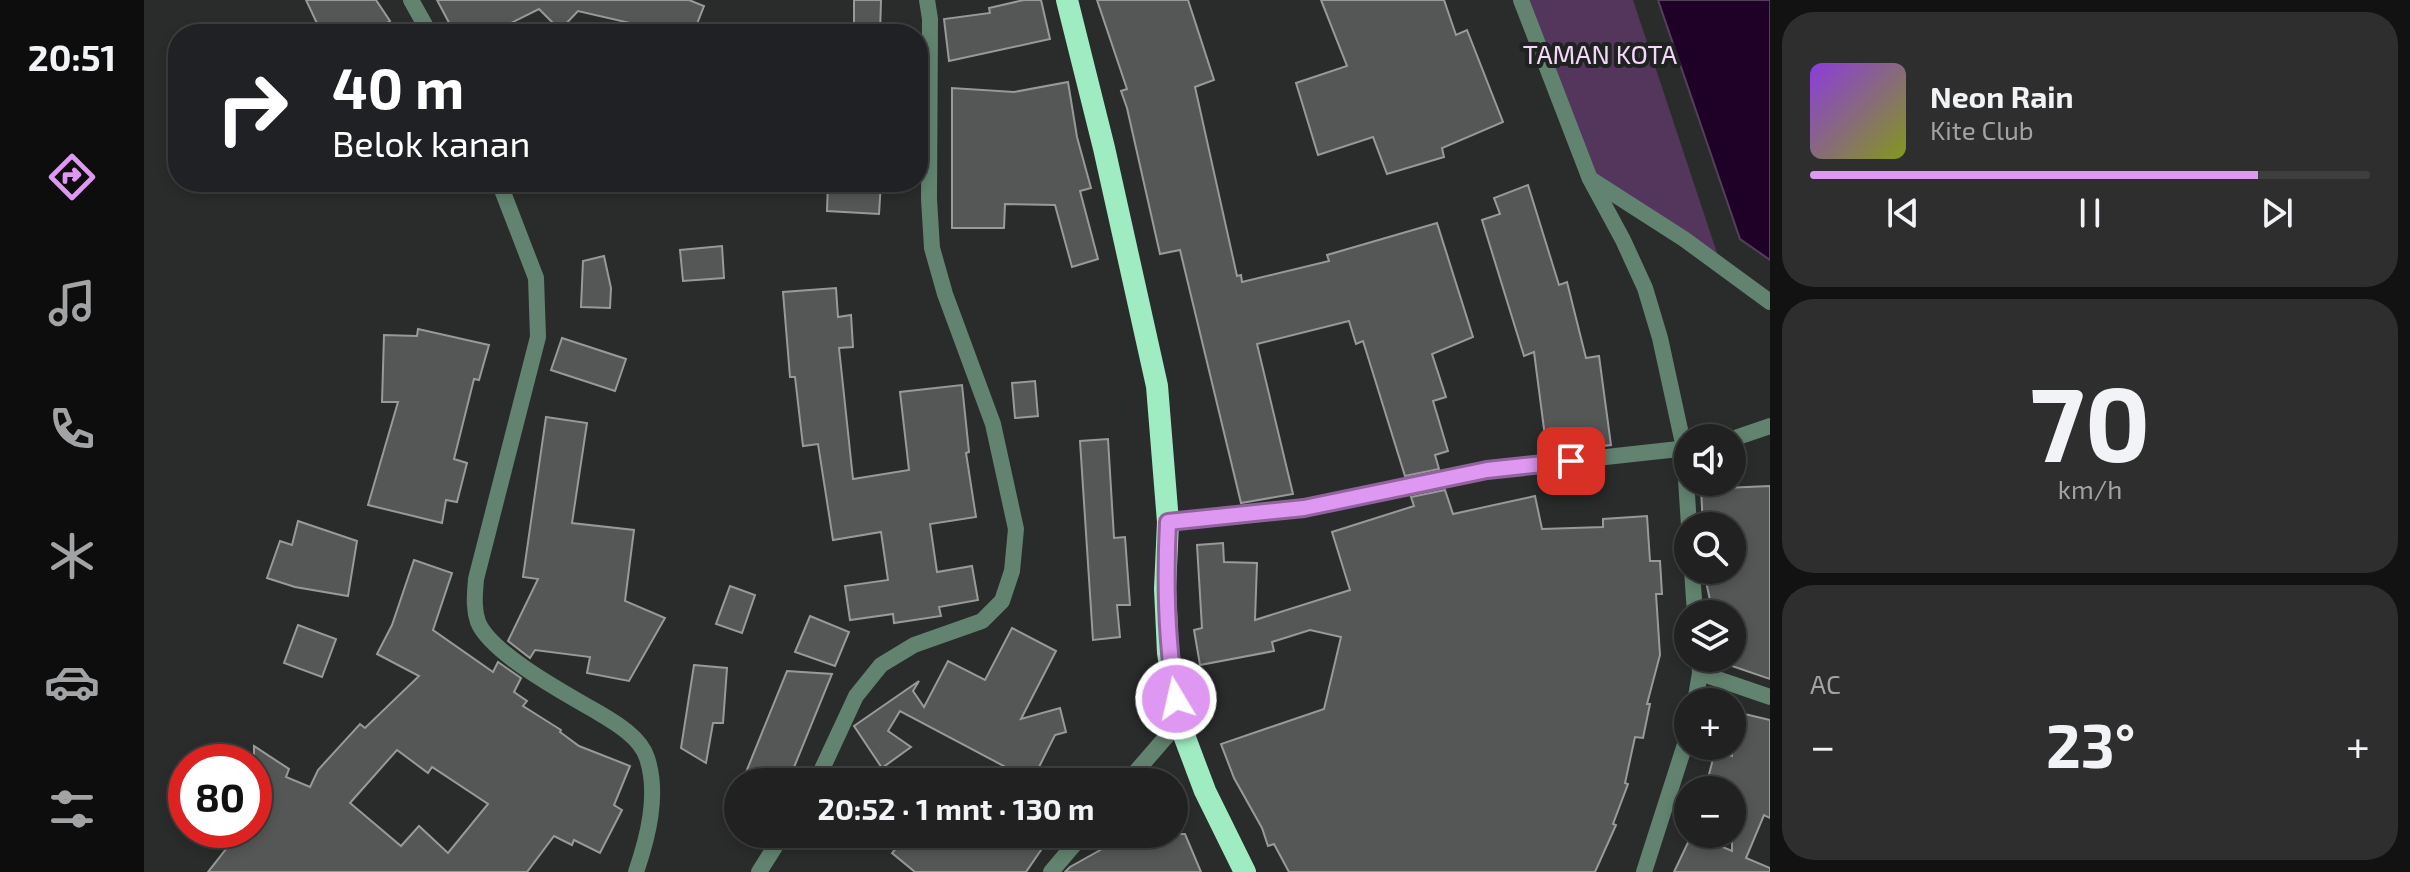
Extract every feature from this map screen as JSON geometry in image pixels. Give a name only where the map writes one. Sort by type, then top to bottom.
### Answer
[{"type":"highway","points":[[1067,0],[1104,148],[1157,386],[1168,522],[1165,589],[1168,640],[1179,722],[1205,791],[1245,872]]},
{"type":"street","points":[[411,0],[424,24]]},
{"type":"street","points":[[823,768],[856,696],[881,665],[914,645],[982,621],[1002,601],[1012,571],[1016,529],[993,424],[945,294],[932,248],[929,199],[930,19],[927,0]]},
{"type":"street","points":[[1521,0],[1590,179],[1645,288],[1680,424]]},
{"type":"street","points":[[1590,179],[1684,239],[1770,302]]},
{"type":"street","points":[[503,192],[536,278],[538,337],[476,579],[474,606],[479,624],[493,644],[526,668],[623,727],[647,755],[654,796],[636,872]]},
{"type":"street","points":[[1746,434],[1770,426]]},
{"type":"street","points":[[1168,522],[1304,508],[1487,470],[1674,449]]},
{"type":"street","points":[[1715,672],[1770,697]]},
{"type":"street","points":[[1139,768],[1179,722]]},
{"type":"street","points":[[1644,872],[1680,760]]},
{"type":"street","points":[[759,872],[774,848]]},
{"type":"street","points":[[1051,872],[1071,848]]},
{"type":"green space","name":"TAMAN KOTA","points":[[1527,0],[1633,0],[1718,256],[1594,175]]},
{"type":"shaded area","points":[[1658,0],[1770,0],[1770,260],[1740,239]]},
{"type":"building","points":[[306,0],[376,0],[390,21],[386,24],[317,24]]},
{"type":"building","points":[[437,0],[689,0],[704,6],[697,24],[634,24],[578,11],[566,24],[554,24],[539,9],[509,24],[450,24]]},
{"type":"building","points":[[854,0],[881,0],[880,24],[854,24]]},
{"type":"building","points":[[1024,0],[1041,0],[1050,39],[949,61],[944,19],[990,13],[989,8]]},
{"type":"building","points":[[1097,0],[1188,0],[1214,80],[1195,87],[1237,276],[1241,275],[1242,282],[1329,261],[1327,255],[1437,223],[1473,337],[1432,354],[1446,397],[1433,401],[1448,451],[1435,455],[1439,469],[1405,476],[1363,341],[1356,344],[1349,321],[1257,344],[1293,494],[1241,503],[1180,250],[1160,254],[1121,91],[1127,89]]},
{"type":"building","points":[[1321,0],[1444,0],[1456,35],[1467,30],[1503,122],[1442,148],[1444,157],[1387,174],[1373,137],[1318,155],[1296,83],[1347,66]]},
{"type":"building","points":[[1068,82],[1077,137],[1091,188],[1080,191],[1098,259],[1072,267],[1055,205],[1005,204],[1004,228],[952,228],[952,88],[1014,92]]},
{"type":"building","points":[[1528,185],[1559,285],[1567,282],[1586,358],[1599,356],[1611,445],[1547,452],[1534,352],[1524,356],[1482,220],[1500,214],[1494,198]]},
{"type":"building","points":[[828,192],[880,192],[879,214],[827,211]]},
{"type":"building","points":[[722,246],[724,278],[683,281],[680,250]]},
{"type":"building","points":[[604,256],[611,288],[610,308],[581,307],[583,261]]},
{"type":"building","points":[[836,288],[838,317],[851,315],[853,347],[839,348],[853,479],[909,470],[900,392],[962,385],[969,452],[966,453],[976,517],[930,524],[937,572],[972,566],[978,600],[939,607],[941,616],[894,623],[893,614],[850,620],[845,586],[888,580],[881,532],[833,540],[818,444],[803,446],[795,377],[790,377],[783,292]]},
{"type":"building","points":[[418,329],[489,345],[479,380],[474,379],[454,459],[467,463],[457,502],[446,500],[442,523],[368,505],[398,402],[382,402],[384,335],[417,336]]},
{"type":"building","points":[[562,338],[626,359],[615,391],[551,370]]},
{"type":"building","points":[[1035,381],[1038,416],[1015,418],[1012,383]]},
{"type":"building","points":[[546,417],[587,423],[572,523],[634,530],[625,601],[665,618],[629,681],[587,673],[590,657],[535,650],[530,658],[508,641],[538,579],[523,577]]},
{"type":"building","points":[[1108,439],[1114,538],[1125,537],[1130,605],[1117,605],[1120,637],[1093,640],[1080,441]]},
{"type":"building","points":[[1770,486],[1770,679],[1746,671],[1746,600],[1710,600],[1707,584],[1746,584],[1746,512],[1702,512],[1701,496],[1746,496],[1746,487]]},
{"type":"building","points":[[1445,490],[1453,514],[1535,496],[1542,529],[1603,527],[1603,519],[1647,516],[1650,561],[1660,561],[1662,594],[1656,594],[1660,655],[1647,704],[1650,704],[1643,738],[1635,737],[1625,783],[1628,784],[1613,824],[1616,825],[1595,872],[1289,872],[1274,844],[1268,846],[1262,828],[1234,778],[1221,744],[1324,709],[1341,637],[1310,630],[1272,642],[1274,651],[1200,665],[1194,630],[1202,628],[1197,545],[1223,543],[1224,562],[1257,563],[1255,620],[1350,590],[1332,532],[1414,506],[1411,497]]},
{"type":"building","points":[[298,521],[357,541],[348,596],[295,587],[267,578],[280,541],[292,545]]},
{"type":"building","points":[[414,560],[452,573],[433,630],[493,672],[498,662],[521,678],[514,692],[527,701],[523,706],[561,730],[579,746],[630,766],[614,805],[622,810],[600,853],[574,840],[572,845],[554,836],[527,872],[208,872],[227,848],[272,848],[272,758],[289,769],[286,777],[310,787],[318,770],[360,724],[365,728],[419,676],[377,654],[392,625]],"holes":[[[397,750],[428,773],[432,767],[488,804],[448,853],[419,826],[401,846],[350,803]]]},
{"type":"building","points":[[730,586],[755,595],[742,633],[716,624]]},
{"type":"building","points":[[810,616],[849,632],[835,666],[795,652]]},
{"type":"building","points":[[298,625],[336,639],[322,677],[284,663]]},
{"type":"building","points":[[1012,628],[1056,651],[1021,719],[1060,708],[1066,732],[1055,735],[1038,768],[1007,768],[900,711],[888,731],[911,747],[882,768],[854,726],[919,681],[913,691],[924,707],[948,661],[985,680]]},
{"type":"building","points":[[694,665],[727,668],[723,723],[713,723],[706,763],[681,748]]},
{"type":"building","points":[[787,671],[832,674],[794,768],[748,768]]},
{"type":"building","points":[[1746,714],[1770,720],[1770,818],[1764,815],[1746,858],[1770,868],[1770,872],[1674,872],[1685,848],[1725,848],[1732,851],[1732,848],[1746,848],[1746,776],[1709,776],[1713,760],[1746,760]]},
{"type":"building","points":[[1188,841],[1201,872],[1065,872],[1104,848],[1188,848]]},
{"type":"building","points":[[896,848],[1042,848],[1026,872],[915,872],[892,853]]},
{"type":"route","points":[[1176,699],[1168,653],[1165,589],[1168,522],[1304,508],[1487,470],[1571,461]]}]
